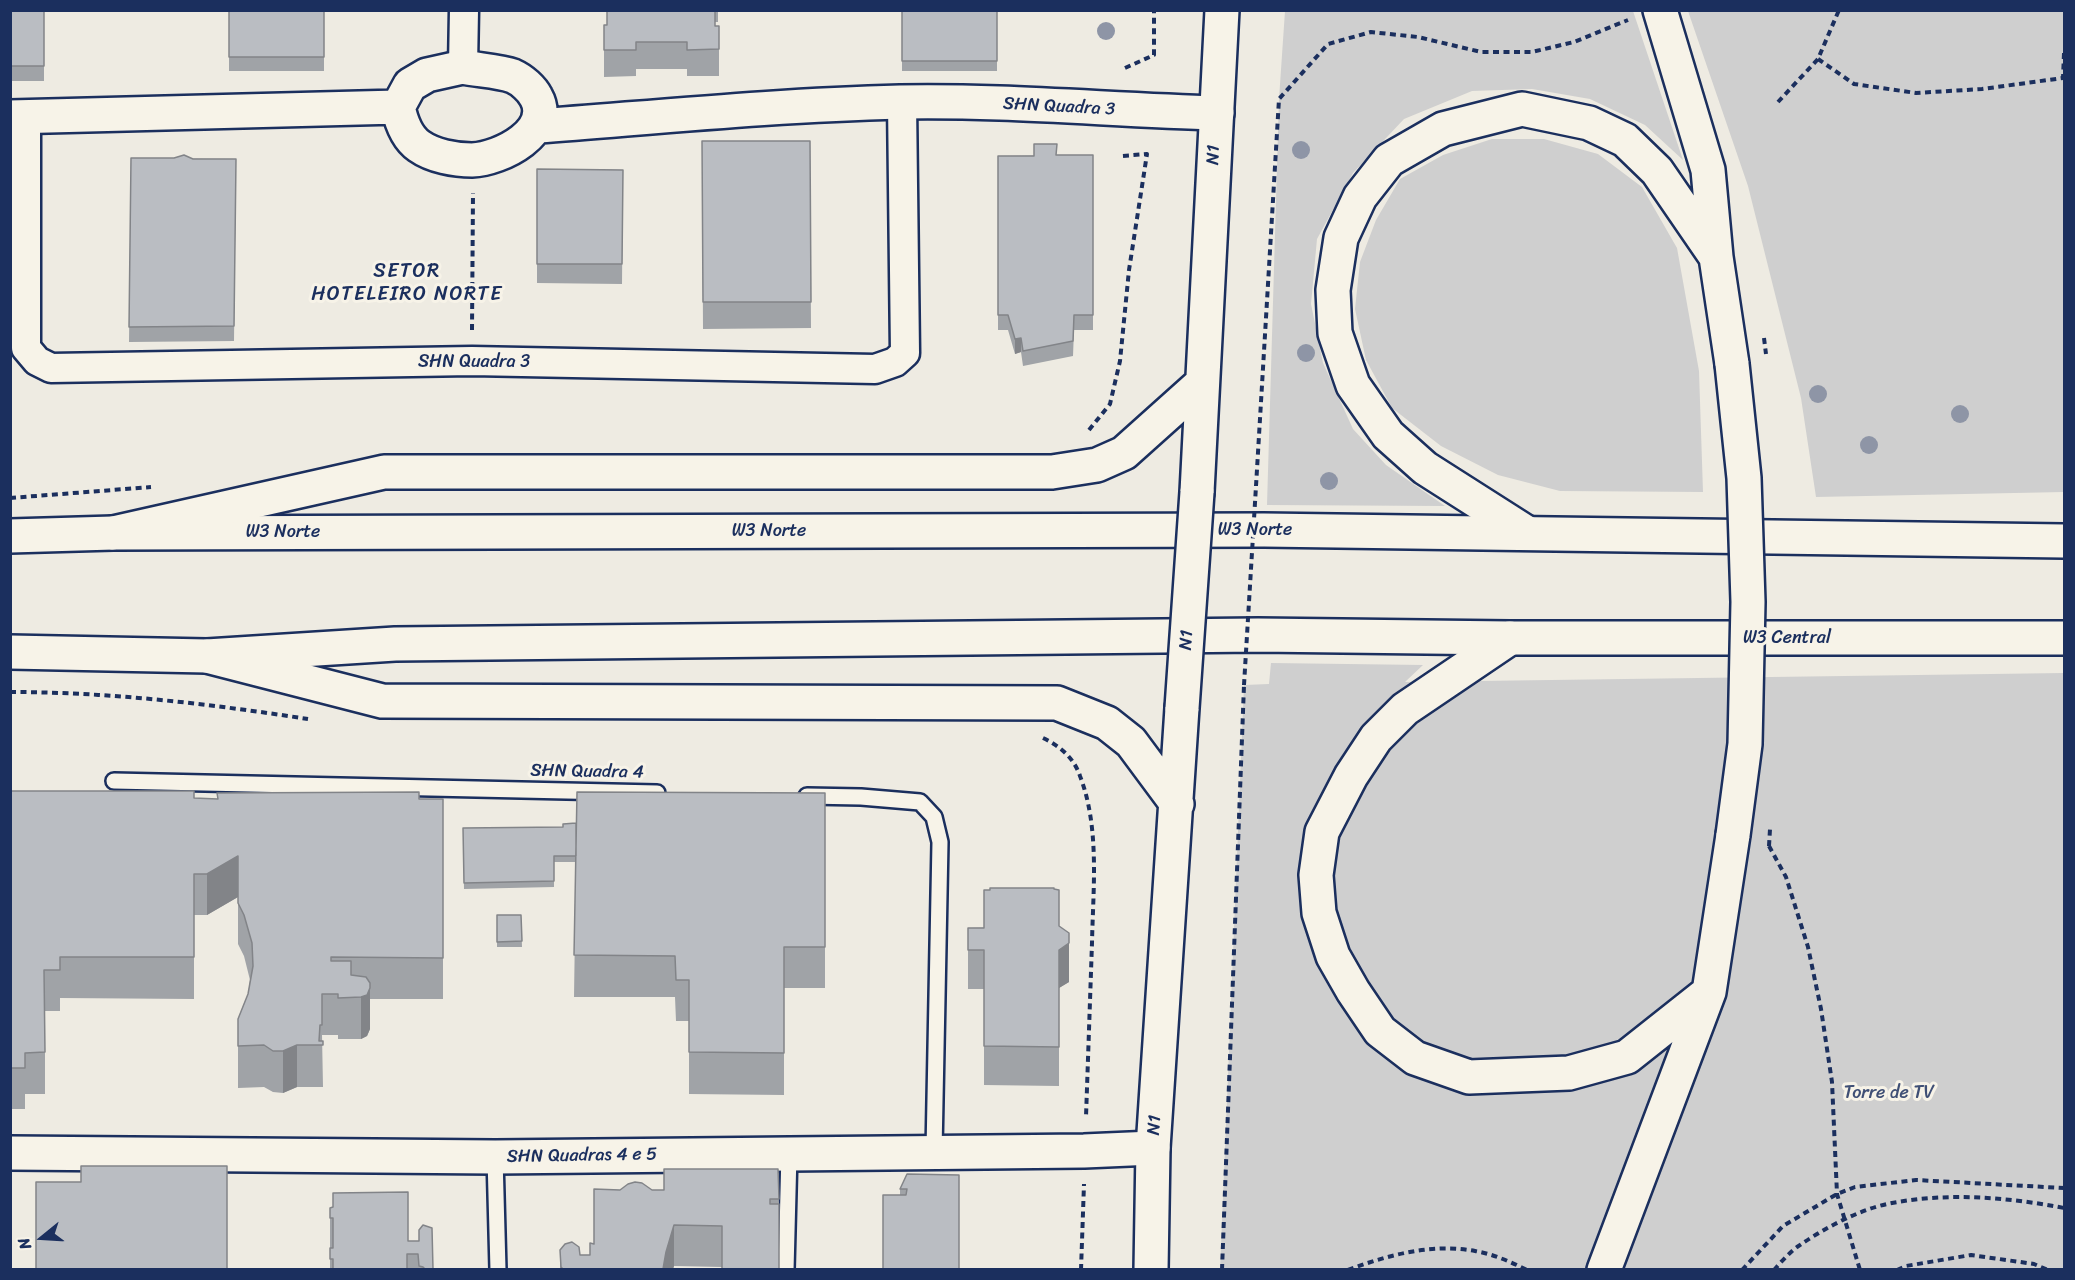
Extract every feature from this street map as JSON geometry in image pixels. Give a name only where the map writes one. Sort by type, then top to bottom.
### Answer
[{"type":"main road","name":"N1","points":[[1151,1269],[1153,1148],[1197,492],[1222,10]]},
{"type":"main road","points":[[1604,1269],[1709,992],[1745,744],[1748,602],[1744,478],[1732,364],[1716,257],[1708,170],[1648,14]]},
{"type":"main road","points":[[463,68],[512,76],[533,90],[541,106],[538,126],[522,141],[496,156],[473,160],[447,158],[418,146],[403,126],[398,107],[410,85],[427,75],[463,68]]},
{"type":"main road","name":"SHN Quadra 3","points":[[538,126],[813,105],[902,102],[1217,113]]},
{"type":"main road","name":"SHN Quadra 3","points":[[18,117],[398,107]]},
{"type":"main road","points":[[1716,257],[1658,171],[1625,140],[1589,123],[1522,109],[1443,129],[1389,160],[1360,197],[1341,238],[1333,290],[1335,333],[1353,385],[1388,435],[1425,468],[1527,533],[2064,541]]},
{"type":"main road","points":[[113,533],[384,472],[1052,472],[1097,465],[1124,453],[1201,384]]},
{"type":"main road","name":"W3 Norte","points":[[10,536],[113,533],[1264,530],[1527,533]]},
{"type":"main road","points":[[10,652],[207,656],[395,644],[1258,635],[1510,638]]},
{"type":"main road","points":[[1510,638],[1405,709],[1376,738],[1351,776],[1322,832],[1316,875],[1319,914],[1333,956],[1380,1031],[1414,1058],[1469,1077],[1569,1073],[1627,1057],[1709,992]]},
{"type":"main road","name":"W3 Central","points":[[1510,638],[2064,638]]},
{"type":"main road","points":[[207,656],[382,701],[1057,703],[1107,723],[1131,742],[1177,804]]},
{"type":"main road","name":"SHN Quadras 4 e 5","points":[[10,1153],[495,1157],[1084,1151],[1153,1148]]},
{"type":"street","points":[[463,68],[464,10]]},
{"type":"street","name":"SHN Quadra 3","points":[[18,117],[26,348],[37,361],[51,368],[472,361],[874,369],[895,362],[905,352],[902,102]]},
{"type":"lane","name":"SHN Quadra 4","points":[[114,781],[671,793]]},
{"type":"lane","points":[[789,796],[861,797],[920,802],[934,817],[940,842],[934,1151]]},
{"type":"lane","points":[[786,1269],[789,1153]]},
{"type":"lane","points":[[495,1157],[498,1269]]},
{"type":"path","points":[[1125,68],[1154,55],[1154,10]]},
{"type":"path","points":[[1778,102],[1818,59],[1839,10]]},
{"type":"path","points":[[1222,1269],[1244,685],[1279,99],[1328,44],[1371,33],[1418,37],[1481,52],[1532,52],[1574,42],[1648,14]]},
{"type":"path","points":[[1818,59],[1854,84],[1916,93],[2064,81],[2064,53]]},
{"type":"path","points":[[1083,433],[1090,429],[1110,404],[1120,361],[1129,270],[1147,154],[1122,156]]},
{"type":"path","points":[[472,361],[473,160]]},
{"type":"path","points":[[10,498],[159,487]]},
{"type":"path","points":[[1081,777],[1093,828],[1094,887],[1081,1269]]},
{"type":"path","points":[[1769,846],[1786,878],[1808,947],[1821,1009],[1832,1082],[1837,1194],[1860,1269]]},
{"type":"path","points":[[1742,1269],[1783,1226],[1837,1194],[1855,1187],[1916,1180],[2064,1188]]},
{"type":"path","points":[[1774,1269],[1796,1248],[1845,1219],[1886,1204],[1943,1198],[1994,1198],[2064,1208]]},
{"type":"path","points":[[1348,1269],[1385,1257],[1425,1249],[1447,1248],[1476,1251],[1527,1269]]},
{"type":"path","points":[[1897,1269],[1971,1256],[2034,1264],[2048,1269]]},
{"type":"green space","points":[[1285,11],[1633,11],[1683,160],[1645,125],[1590,99],[1532,89],[1472,91],[1404,119],[1353,173],[1317,239],[1311,304],[1323,363],[1353,429],[1386,465],[1445,506],[1267,505],[1279,99]]},
{"type":"green space","points":[[1688,11],[2064,11],[2064,492],[1816,497],[1801,398],[1748,186]]},
{"type":"green space","points":[[1492,139],[1544,139],[1598,154],[1642,187],[1677,248],[1699,371],[1703,492],[1560,491],[1498,475],[1441,446],[1392,408],[1366,360],[1355,309],[1360,262],[1376,220],[1400,179],[1443,155]]},
{"type":"green space","name":"Torre de TV","points":[[1271,663],[1423,665],[1405,682],[2064,673],[2064,1269],[1220,1270],[1244,685],[1269,684]]},
{"type":"building","points":[[10,10],[44,10],[44,66],[10,66]]},
{"type":"building","points":[[229,10],[324,10],[324,57],[229,57]]},
{"type":"building","points":[[607,10],[715,10],[715,26],[719,26],[719,49],[687,50],[687,42],[636,42],[636,50],[604,50],[604,25],[607,25]]},
{"type":"building","points":[[902,10],[997,10],[997,61],[902,61]]},
{"type":"building","points":[[702,141],[810,141],[811,302],[703,302]]},
{"type":"building","points":[[1034,144],[1057,144],[1056,155],[1093,155],[1093,315],[1074,315],[1073,341],[1023,351],[1021,338],[1015,339],[1008,315],[998,315],[998,156],[1034,156]]},
{"type":"building","points":[[184,155],[193,159],[236,159],[234,326],[129,327],[131,158],[174,158]]},
{"type":"building","points":[[537,169],[623,170],[622,264],[537,264]]},
{"type":"building","points":[[10,791],[194,791],[194,798],[218,799],[217,793],[419,792],[419,799],[443,799],[443,958],[331,957],[331,961],[351,961],[351,975],[366,977],[370,988],[367,995],[361,997],[338,998],[338,994],[322,994],[322,1025],[320,1025],[319,1041],[323,1041],[323,1045],[297,1045],[283,1051],[273,1051],[264,1045],[238,1046],[238,1019],[248,994],[253,966],[252,943],[238,903],[238,856],[207,874],[194,874],[194,957],[60,957],[60,970],[44,970],[45,1052],[25,1053],[25,1068],[10,1068]]},
{"type":"building","points":[[577,792],[825,793],[825,947],[784,947],[784,1053],[689,1052],[689,980],[676,980],[675,956],[574,955]]},
{"type":"building","points":[[576,823],[576,856],[554,856],[554,881],[464,883],[463,828],[563,827],[563,824]]},
{"type":"building","points":[[990,888],[1054,888],[1059,890],[1059,926],[1069,933],[1069,943],[1059,950],[1059,1047],[984,1046],[984,950],[968,950],[968,928],[984,928],[984,890],[990,890]]},
{"type":"building","points":[[497,915],[521,915],[522,941],[497,942]]},
{"type":"building","points":[[81,1166],[227,1166],[227,1269],[36,1269],[36,1182],[81,1182]]},
{"type":"building","points":[[664,1169],[778,1169],[779,1199],[770,1199],[770,1204],[779,1204],[779,1269],[722,1269],[722,1226],[674,1225],[663,1269],[563,1269],[561,1267],[560,1250],[565,1244],[572,1242],[579,1247],[580,1255],[590,1255],[590,1243],[594,1244],[594,1189],[620,1190],[635,1182],[642,1183],[652,1190],[664,1190]]},
{"type":"building","points":[[907,1174],[959,1175],[959,1269],[883,1269],[883,1195],[906,1195],[907,1189],[900,1189]]},
{"type":"building","points":[[408,1192],[408,1241],[419,1241],[419,1230],[423,1225],[432,1228],[433,1269],[419,1266],[418,1254],[407,1254],[407,1269],[333,1269],[330,1248],[333,1248],[333,1218],[330,1218],[330,1208],[333,1207],[333,1193]]},
{"type":"district","name":"SETOR HOTELEIRO NORTE","points":[[407,284]]}]
